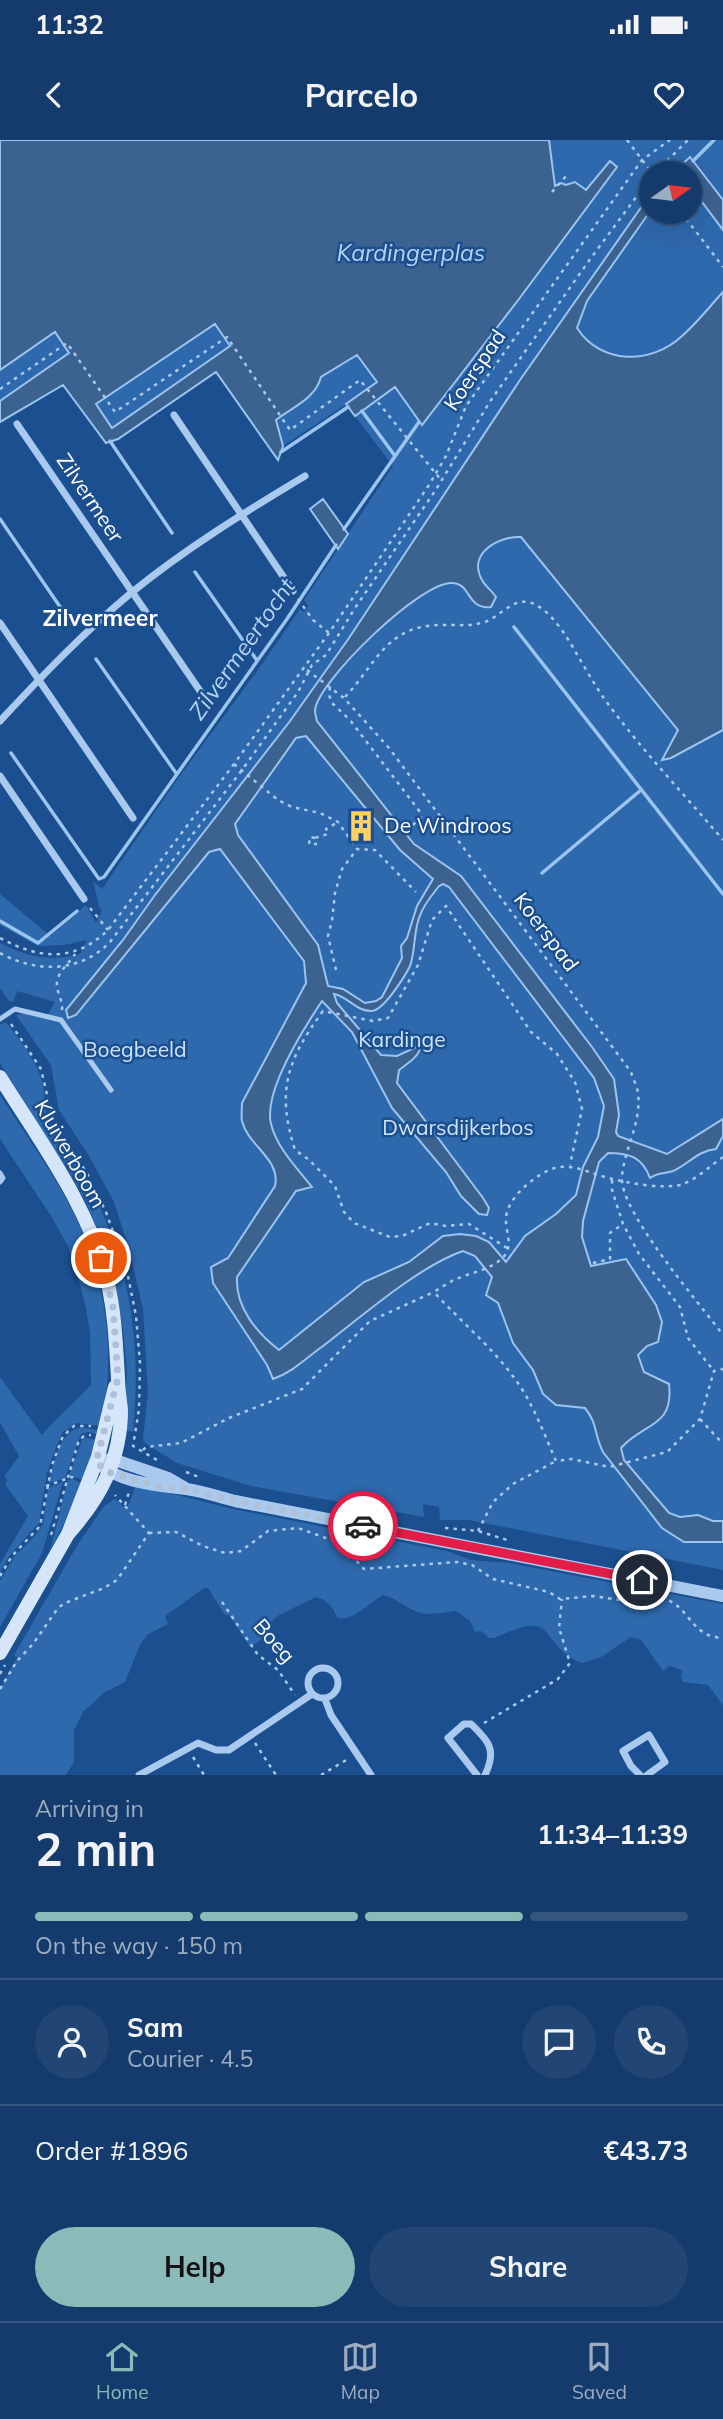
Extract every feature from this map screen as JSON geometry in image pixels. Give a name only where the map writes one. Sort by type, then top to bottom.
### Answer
[{"type":"main road","name":"Kluiverboom","points":[[0,1077],[70,1189],[92,1234],[108,1282],[113,1307],[120,1424],[110,1466],[90,1509],[68,1534]]},
{"type":"main road","name":"Kluiverboom","points":[[68,1534],[96,1462],[118,1378]]},
{"type":"main road","points":[[0,1653],[68,1534]]},
{"type":"street","points":[[174,415],[293,591]]},
{"type":"street","name":"Zilvermeer","points":[[18,424],[209,704]]},
{"type":"street","points":[[0,722],[39,679],[133,592],[241,514],[305,476]]},
{"type":"street","points":[[0,623],[133,818]]},
{"type":"street","points":[[0,776],[84,899]]},
{"type":"street","points":[[96,1462],[168,1478],[187,1489],[235,1501],[723,1596]]},
{"type":"street","name":"Boeg","points":[[312,1694],[307,1685],[310,1674],[318,1668],[329,1668],[337,1675],[339,1685],[334,1695],[325,1699]]},
{"type":"street","points":[[139,1775],[198,1743],[216,1750],[229,1750],[312,1694],[325,1699],[331,1715],[371,1775]]},
{"type":"street","points":[[477,1775],[448,1738],[464,1724],[471,1724],[489,1742],[492,1762],[485,1775]]},
{"type":"street","points":[[640,1775],[631,1766],[623,1751],[649,1735],[665,1762],[647,1775]]},
{"type":"lane","points":[[0,1019],[15,1009],[61,1020],[111,1090]]},
{"type":"lane","points":[[0,1172],[4,1178],[0,1182]]},
{"type":"path","points":[[627,140],[642,160]]},
{"type":"path","name":"Koerspad","points":[[76,952],[96,942],[108,930],[234,764],[329,633],[436,475],[466,406],[642,160],[670,140]]},
{"type":"path","points":[[667,161],[688,140]]},
{"type":"path","points":[[552,192],[567,175]]},
{"type":"path","points":[[0,953],[32,966],[68,966],[96,954],[110,942],[242,770],[298,692],[314,663],[326,655],[522,354],[639,194]]},
{"type":"path","points":[[690,224],[723,267]]},
{"type":"path","points":[[0,389],[67,343],[116,412],[227,337],[290,430],[360,380],[442,480]]},
{"type":"path","points":[[344,698],[381,651],[403,632],[428,626],[485,622],[515,604],[528,602],[545,611],[559,625],[603,696],[723,840]]},
{"type":"path","points":[[305,609],[313,620],[329,633]]},
{"type":"path","name":"Koerspad","points":[[304,668],[344,698],[389,748],[631,1072],[638,1093],[637,1116],[621,1179]]},
{"type":"path","points":[[330,687],[332,704],[350,720],[420,812],[422,817],[409,830]]},
{"type":"path","points":[[234,764],[278,800],[292,807],[320,813],[338,822],[357,849]]},
{"type":"path","points":[[315,838],[328,834],[326,830],[338,822]]},
{"type":"path","points":[[357,849],[375,850],[416,892]]},
{"type":"path","points":[[336,970],[328,936],[335,893],[342,869],[357,849]]},
{"type":"path","points":[[84,899],[108,930]]},
{"type":"path","points":[[507,1248],[469,1224],[446,1226],[430,1223],[402,1236],[390,1237],[355,1223],[344,1212],[335,1186],[295,1150],[284,1108],[289,1071],[323,1011],[373,1021],[388,1018],[418,965],[432,920],[446,906],[531,1032],[557,1054],[575,1082],[582,1109],[570,1165]]},
{"type":"path","points":[[0,938],[38,954],[76,952]]},
{"type":"path","points":[[61,1020],[63,1003],[57,983],[60,974],[76,952]]},
{"type":"path","points":[[142,1451],[146,1447],[181,1443],[229,1418],[302,1389],[370,1321],[454,1280],[482,1271],[505,1254],[509,1241],[506,1215],[516,1196],[549,1169],[570,1165],[612,1180],[621,1179],[651,1186],[682,1184],[723,1157]]},
{"type":"path","points":[[621,1179],[625,1197],[633,1213],[723,1335]]},
{"type":"path","points":[[612,1180],[612,1190],[624,1224],[639,1254],[680,1307],[688,1338],[714,1371]]},
{"type":"path","points":[[593,1263],[610,1258],[610,1233],[624,1224]]},
{"type":"path","points":[[434,1292],[501,1360],[517,1381],[556,1461]]},
{"type":"path","points":[[714,1371],[723,1369]]},
{"type":"path","points":[[478,1531],[493,1502],[513,1484],[556,1461],[572,1459],[609,1467],[667,1452],[700,1419],[714,1371]]},
{"type":"path","points":[[700,1419],[723,1444]]},
{"type":"path","points":[[0,1576],[12,1556],[40,1526],[46,1486],[66,1432],[79,1425],[101,1428]]},
{"type":"path","points":[[133,1446],[164,1464]]},
{"type":"path","points":[[186,1473],[210,1480]]},
{"type":"path","points":[[46,1486],[72,1477],[78,1480]]},
{"type":"path","points":[[115,1495],[149,1533]]},
{"type":"path","points":[[149,1533],[176,1532],[203,1546],[225,1553],[241,1551],[268,1531],[298,1528],[340,1543],[364,1570],[457,1562],[472,1565],[493,1579],[549,1592],[562,1599],[593,1596],[626,1601],[651,1596],[669,1600],[689,1617],[703,1634],[723,1638]]},
{"type":"path","points":[[444,1528],[478,1531],[514,1542]]},
{"type":"path","points":[[0,1689],[17,1661],[33,1644],[58,1608],[117,1580],[149,1533]]},
{"type":"path","points":[[476,1728],[558,1679],[570,1663],[559,1628],[562,1599]]},
{"type":"path","name":"Boeg","points":[[222,1602],[258,1655],[278,1670],[299,1702]]},
{"type":"path","points":[[251,1735],[276,1775]]},
{"type":"path","points":[[188,1747],[204,1775]]},
{"type":"path","points":[[321,1775],[357,1753]]},
{"type":"green space","name":"Kardinge","points":[[0,140],[723,140],[723,1570],[468,1520],[440,1520],[439,1507],[423,1504],[424,1517],[251,1486],[177,1463],[145,1443],[143,1439],[148,1393],[143,1309],[129,1249],[114,1202],[89,1156],[59,1110],[51,1065],[16,1015],[25,1013],[46,1018],[55,1002],[17,991],[13,1002],[9,1001],[0,988],[0,943],[30,955],[59,958],[80,954],[87,940],[64,945],[38,946],[0,925],[0,894],[50,936],[86,905],[96,923],[102,911],[93,881],[102,889],[300,609],[304,612],[308,606],[304,600],[393,466],[355,416],[367,408],[359,396],[283,446],[279,432],[223,351],[112,428],[62,359],[0,401]]},
{"type":"green space","points":[[5,1022],[20,1039],[38,1069],[50,1121],[89,1185],[114,1244],[130,1305],[134,1336],[136,1368],[133,1432],[123,1430],[127,1372],[123,1329],[107,1253],[87,1204],[72,1177],[0,1063],[0,1025]]},
{"type":"green space","points":[[0,1095],[59,1186],[87,1242],[106,1320],[108,1373],[101,1426],[76,1423],[62,1433],[47,1473],[39,1523],[10,1555],[0,1572],[0,1564],[28,1516],[5,1484],[8,1480],[4,1477],[19,1456],[0,1422],[0,1377],[42,1435],[91,1385],[90,1333],[75,1266],[68,1246],[51,1216],[0,1139]]},
{"type":"green space","points":[[82,1427],[100,1431],[99,1435],[88,1432],[81,1434],[65,1478],[49,1483],[58,1449],[68,1435]]},
{"type":"green space","points":[[82,1440],[98,1440],[85,1480],[69,1476]]},
{"type":"green space","points":[[68,1480],[84,1484],[50,1551]]},
{"type":"green space","points":[[63,1482],[42,1553],[0,1627],[0,1581],[14,1557],[43,1524],[48,1488]]},
{"type":"green space","points":[[136,1485],[233,1509],[447,1551],[471,1560],[509,1563],[723,1604],[723,1705],[708,1685],[683,1682],[682,1670],[670,1666],[663,1671],[641,1640],[631,1637],[601,1657],[582,1663],[567,1655],[546,1631],[539,1627],[516,1629],[489,1638],[481,1631],[475,1632],[470,1621],[456,1611],[420,1613],[383,1595],[355,1614],[343,1618],[337,1618],[329,1604],[316,1597],[279,1615],[271,1622],[265,1637],[250,1647],[208,1588],[204,1588],[165,1616],[168,1624],[147,1635],[140,1645],[125,1682],[105,1692],[83,1712],[74,1730],[74,1762],[66,1775],[0,1775],[0,1689],[17,1658],[14,1655],[78,1544],[104,1506],[115,1499],[125,1508]]},
{"type":"water","name":"Kardingerplas","points":[[0,140],[549,140],[555,186],[575,182],[586,190],[610,161],[617,167],[422,425],[395,387],[355,416],[346,404],[377,382],[357,355],[321,377],[309,397],[276,420],[283,446],[278,460],[216,372],[118,439],[106,443],[63,385],[0,422],[0,401],[69,353],[55,332],[0,370]],"holes":[[[215,324],[230,346],[112,428],[96,404]]]},
{"type":"water","points":[[702,173],[723,200],[723,230],[702,202]]},
{"type":"water","points":[[639,210],[639,224],[641,224],[587,301],[577,328],[599,349],[627,357],[641,356],[670,346],[723,292],[723,730],[671,758],[662,760],[678,730],[521,537],[504,539],[482,554],[478,570],[482,580],[496,597],[491,607],[477,605],[459,584],[453,583],[439,586],[419,597],[352,656],[321,696],[315,714],[317,721],[414,844],[461,876],[592,1047],[614,1079],[619,1115],[616,1132],[618,1136],[667,1154],[723,1119],[723,1136],[716,1149],[704,1152],[673,1171],[650,1178],[643,1165],[634,1158],[608,1153],[599,1162],[583,1221],[582,1237],[591,1266],[626,1259],[656,1305],[662,1322],[658,1342],[647,1346],[638,1355],[644,1372],[669,1384],[667,1409],[656,1423],[621,1448],[624,1460],[669,1513],[680,1517],[698,1515],[713,1521],[723,1521],[723,1542],[684,1542],[662,1528],[603,1452],[592,1419],[585,1408],[556,1405],[543,1394],[533,1370],[513,1343],[498,1303],[486,1295],[492,1277],[475,1256],[463,1251],[409,1280],[287,1373],[273,1379],[267,1365],[213,1283],[211,1267],[228,1258],[275,1186],[276,1176],[269,1160],[245,1130],[242,1103],[306,983],[304,961],[220,849],[209,852],[76,1015],[68,1018],[66,1010],[123,940],[290,721],[349,638],[520,380]],"holes":[[[306,736],[400,850],[433,879],[417,906],[407,938],[401,946],[402,958],[382,997],[365,1003],[343,989],[328,986],[318,945],[238,835],[235,824],[296,738]],[[443,884],[449,887],[594,1078],[604,1106],[598,1137],[583,1167],[576,1195],[556,1214],[525,1236],[506,1262],[489,1242],[476,1236],[443,1236],[409,1262],[364,1282],[279,1350],[249,1318],[240,1299],[237,1277],[296,1191],[312,1187],[278,1141],[271,1124],[270,1111],[273,1095],[287,1061],[322,1001],[352,1032],[392,1108],[446,1172],[461,1196],[479,1214],[487,1215],[489,1208],[483,1198],[397,1083],[399,1070],[416,1056],[421,1045],[397,1056],[381,1055],[337,1003],[334,994],[367,1011],[382,1005],[394,992],[410,966],[418,919],[423,909],[439,886]]]},
{"type":"water","points":[[323,499],[348,534],[338,549],[310,509]]},
{"type":"waterway","points":[[693,161],[714,140]]},
{"type":"waterway","points":[[281,452],[348,407]]},
{"type":"waterway","points":[[362,411],[395,456]]},
{"type":"waterway","name":"Zilvermeertocht","points":[[344,529],[419,422]]},
{"type":"waterway","points":[[110,441],[172,533]]},
{"type":"waterway","points":[[0,519],[67,617]]},
{"type":"waterway","name":"Zilvermeertocht","points":[[11,753],[99,879],[104,877],[287,619],[336,545]]},
{"type":"waterway","points":[[195,572],[256,659]]},
{"type":"waterway","points":[[514,627],[723,894]]},
{"type":"waterway","points":[[96,659],[176,773]]},
{"type":"waterway","points":[[542,873],[641,790]]},
{"type":"waterway","points":[[0,921],[38,943],[77,911]]},
{"type":"way so far","points":[[101,1258],[113,1307],[118,1378],[96,1462],[108,1472],[164,1488],[187,1489],[363,1526]]},
{"type":"place","name":"De Windroos","points":[[361,826]]},
{"type":"district","name":"Zilvermeer","points":[[100,618]]},
{"type":"route","points":[[363,1526],[642,1580]]},
{"type":"park label","name":"Boegbeeld","points":[[135,1050]]},
{"type":"park label","name":"Dwarsdijkerbos","points":[[458,1128]]}]
